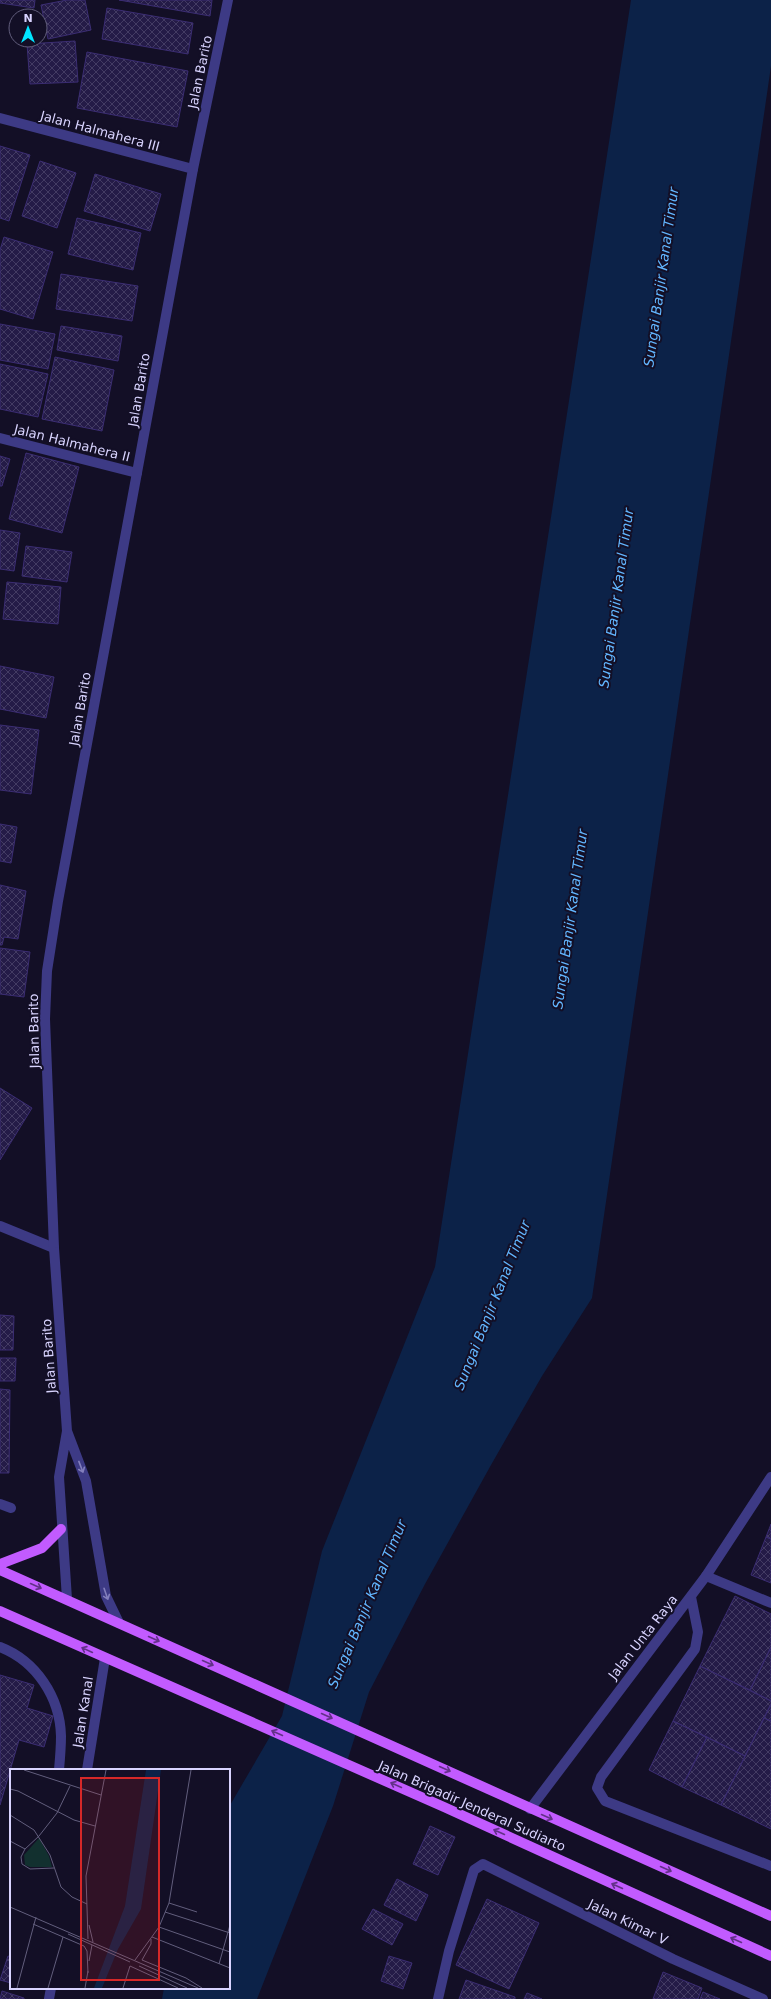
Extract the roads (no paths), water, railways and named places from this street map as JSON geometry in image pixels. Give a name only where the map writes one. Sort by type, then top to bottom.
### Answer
[{"type":"main road","points":[[0,1564],[42,1548],[61,1529]]},
{"type":"main road","name":"Jalan Brigadir Jenderal Sudiarto","points":[[0,1570],[771,1916]]},
{"type":"main road","name":"Jalan Brigadir Jenderal Sudiarto","points":[[0,1611],[444,1807],[771,1956]]},
{"type":"street","name":"Jalan Barito","points":[[67,1431],[54,1248],[45,1019],[47,971],[59,893],[193,169],[228,0]]},
{"type":"street","name":"Jalan Halmahera III","points":[[0,118],[193,169]]},
{"type":"street","name":"Jalan Halmahera II","points":[[0,438],[137,473]]},
{"type":"street","points":[[0,1226],[54,1248]]},
{"type":"street","points":[[67,1431],[59,1477],[61,1529],[67,1600]]},
{"type":"street","points":[[67,1431],[86,1480],[106,1596],[119,1623]]},
{"type":"street","name":"Jalan Unta Raya","points":[[530,1809],[691,1597],[771,1478]]},
{"type":"street","points":[[0,1504],[11,1508]]},
{"type":"street","points":[[706,1576],[771,1603]]},
{"type":"street","points":[[691,1597],[698,1632],[695,1649],[601,1777],[596,1788],[605,1801],[771,1866]]},
{"type":"street","points":[[0,1647],[25,1661],[40,1677],[51,1693],[58,1713],[61,1735],[59,1769]]},
{"type":"street","name":"Jalan Kanal","points":[[87,1769],[105,1658]]},
{"type":"street","name":"Jalan Kimar V","points":[[438,1999],[449,1951],[474,1870],[484,1864],[666,1955],[763,1999]]},
{"type":"street","points":[[49,1999],[51,1989]]},
{"type":"water","name":"Sungai Banjir Kanal Timur","points":[[631,0],[771,0],[771,66],[592,1298],[542,1376],[491,1465],[425,1584],[369,1692],[333,1806],[257,1999],[162,1999],[164,1989],[230,1989],[230,1805],[282,1716],[322,1551],[435,1267]]}]
